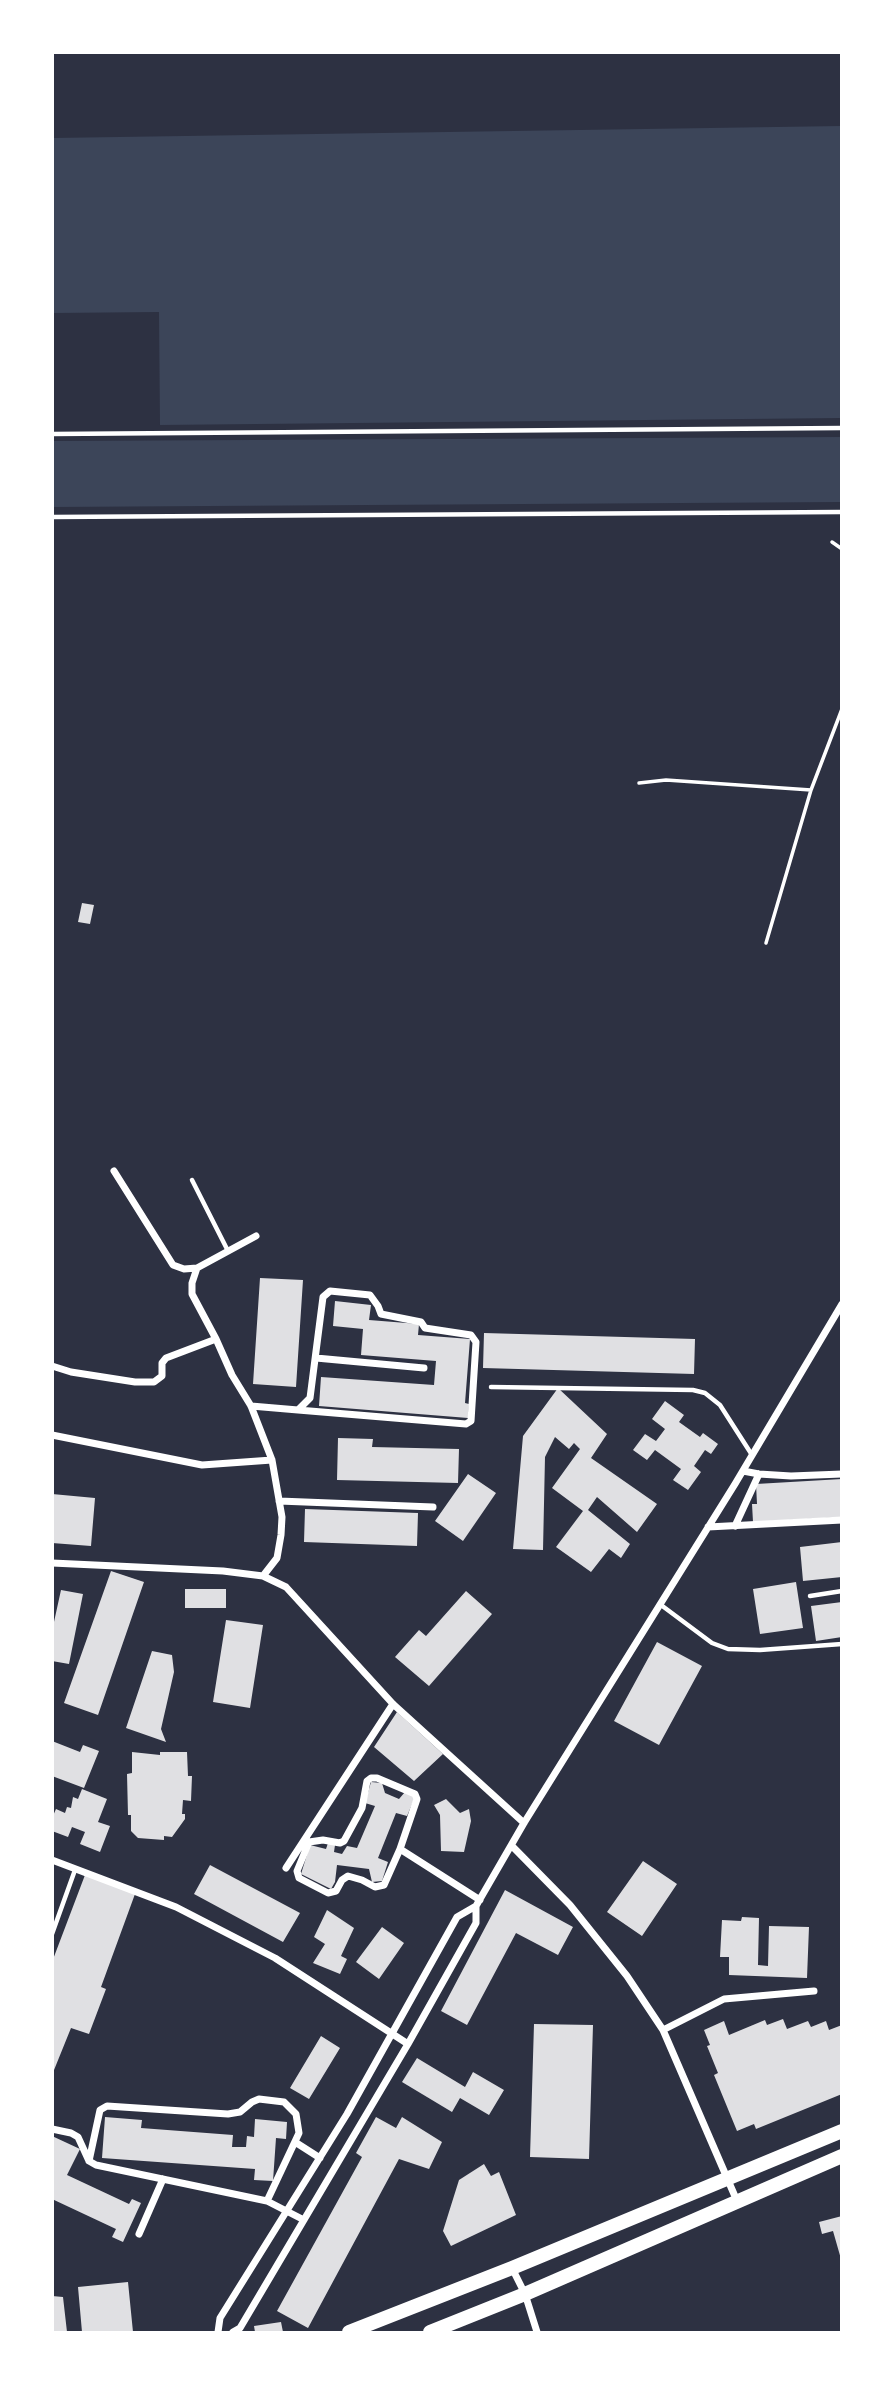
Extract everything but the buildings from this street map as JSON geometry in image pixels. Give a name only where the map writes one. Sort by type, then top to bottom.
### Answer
[{"type":"main road","points":[[349,2333],[842,2132]]},
{"type":"main road","points":[[432,2332],[842,2155]]},
{"type":"street","points":[[114,1171],[173,1265],[184,1269],[197,1268],[256,1236]]},
{"type":"street","points":[[197,1268],[191,1283],[191,1294],[232,1375],[251,1406],[272,1460],[282,1526],[277,1558],[263,1576]]},
{"type":"street","points":[[251,1406],[298,1410],[466,1424],[471,1421],[476,1342],[471,1335],[425,1328],[421,1322],[381,1314],[370,1295],[330,1291],[323,1297],[310,1398],[298,1410]]},
{"type":"street","points":[[233,2333],[240,2328],[408,2044],[476,1923],[478,1903],[524,1823],[736,1484],[842,1304]]},
{"type":"street","points":[[52,1366],[71,1372],[122,1380],[155,1382],[162,1376],[162,1363],[166,1358],[216,1339]]},
{"type":"street","points":[[316,1358],[424,1368]]},
{"type":"street","points":[[52,1435],[202,1465],[272,1460]]},
{"type":"street","points":[[743,1471],[791,1476],[842,1474]]},
{"type":"street","points":[[735,1526],[759,1474]]},
{"type":"street","points":[[736,1484],[754,1485]]},
{"type":"street","points":[[279,1501],[433,1507]]},
{"type":"street","points":[[708,1527],[842,1520]]},
{"type":"street","points":[[52,1563],[223,1571],[263,1576],[286,1587],[393,1704],[524,1823]]},
{"type":"street","points":[[286,1868],[393,1704]]},
{"type":"street","points":[[371,1778],[415,1794],[417,1800],[400,1849],[384,1885],[375,1887],[348,1876],[335,1891],[328,1893],[299,1878],[297,1871],[309,1842],[344,1841],[362,1808],[367,1781],[371,1778]]},
{"type":"street","points":[[512,1846],[570,1905],[627,1976],[663,2030],[737,2201]]},
{"type":"street","points":[[400,1849],[478,1903]]},
{"type":"street","points":[[52,1860],[176,1907],[275,1958],[408,2044]]},
{"type":"street","points":[[218,2333],[220,2318],[320,2158],[393,2034],[457,1917],[478,1903]]},
{"type":"street","points":[[663,2030],[724,1999],[814,1991]]},
{"type":"street","points":[[89,2161],[100,2110],[107,2106],[228,2114],[240,2112],[259,2099],[284,2102],[296,2114],[299,2133],[267,2201]]},
{"type":"street","points":[[52,2129],[78,2137],[89,2161],[96,2165],[267,2201],[304,2220]]},
{"type":"street","points":[[295,2142],[320,2158]]},
{"type":"street","points":[[139,2234],[163,2179]]},
{"type":"street","points":[[512,2268],[525,2294],[537,2333]]},
{"type":"lane","points":[[52,434],[842,428]]},
{"type":"lane","points":[[52,517],[842,512]]},
{"type":"lane","points":[[192,1180],[229,1251]]},
{"type":"lane","points":[[491,1387],[693,1390],[705,1393],[720,1405],[752,1456]]},
{"type":"lane","points":[[810,1596],[842,1591]]},
{"type":"lane","points":[[660,1604],[712,1643],[728,1650],[842,1644]]},
{"type":"lane","points":[[52,1934],[76,1869]]},
{"type":"path","points":[[832,542],[842,549]]},
{"type":"path","points":[[766,943],[811,790],[842,709]]},
{"type":"path","points":[[639,783],[666,779],[811,790]]},
{"type":"shaded area","points":[[841,126],[841,418],[160,425],[159,312],[53,313],[53,138]]},
{"type":"shaded area","points":[[841,437],[841,502],[53,507],[53,441]]}]
